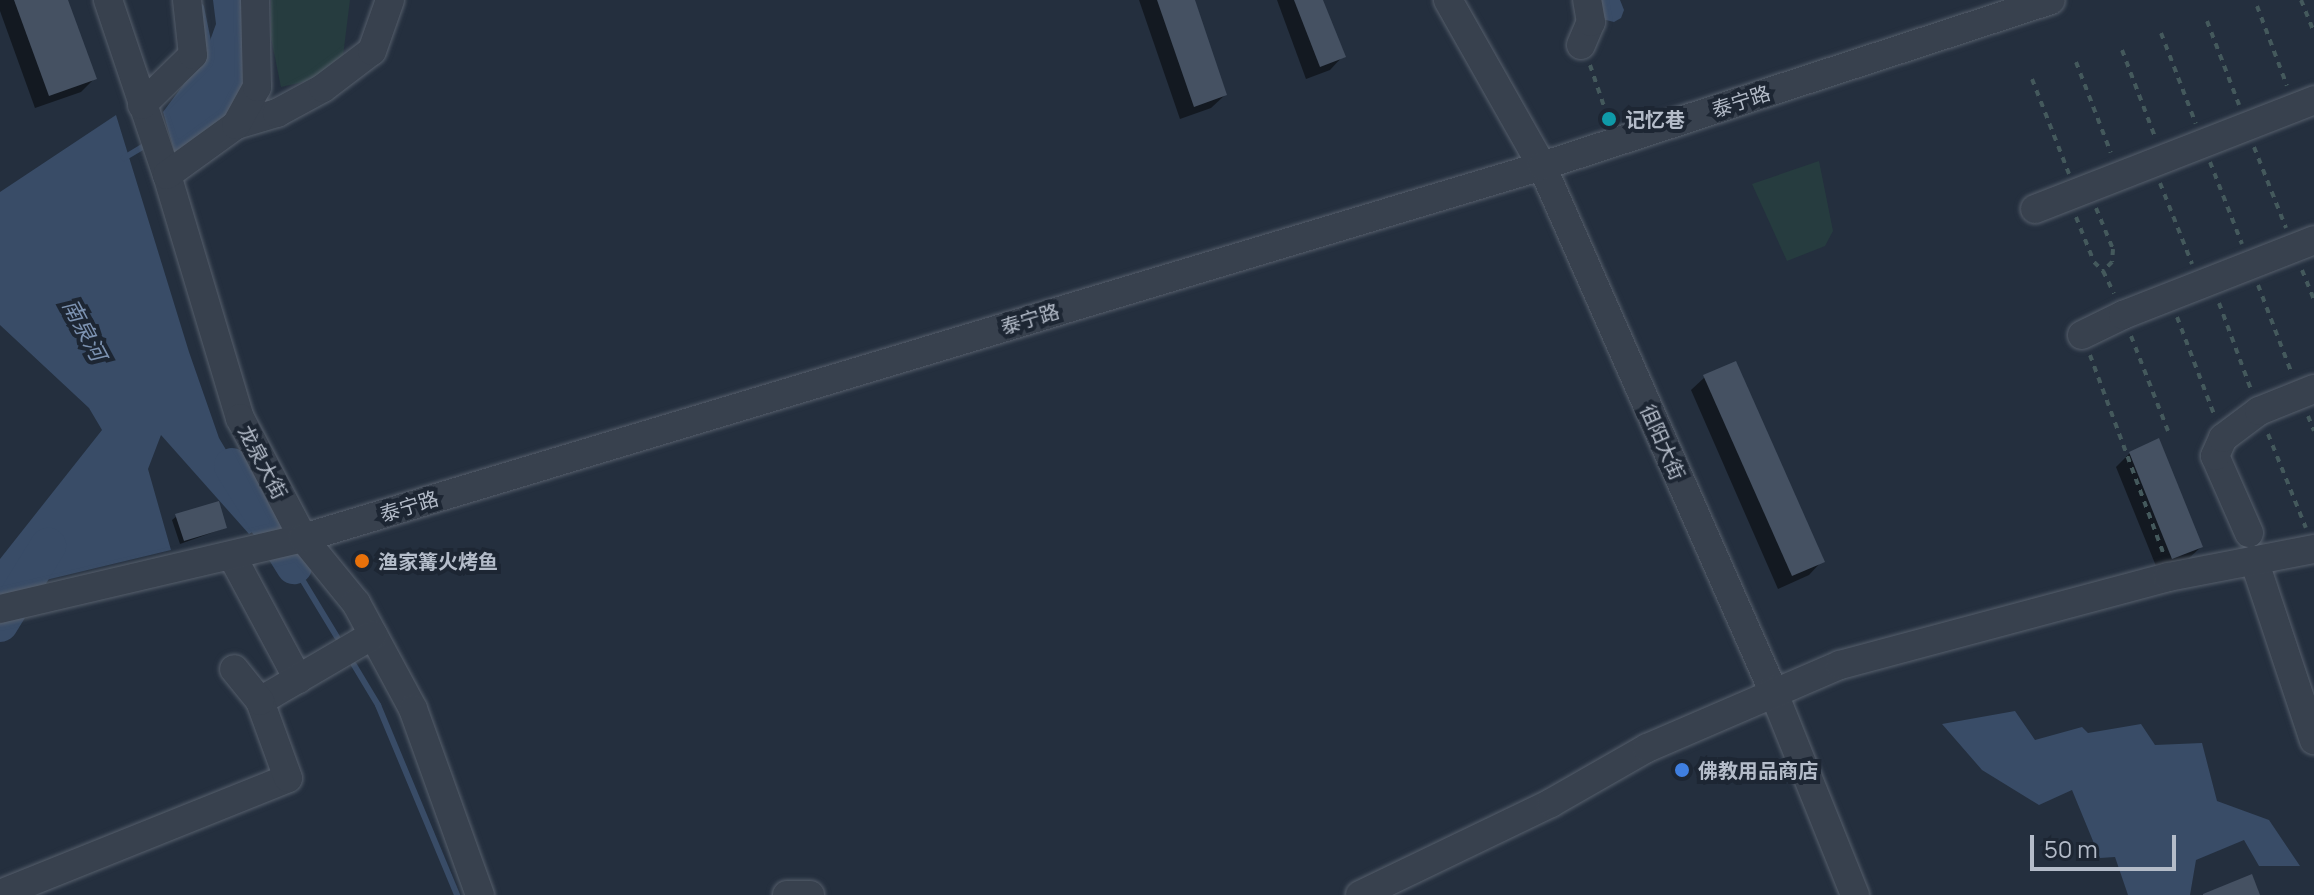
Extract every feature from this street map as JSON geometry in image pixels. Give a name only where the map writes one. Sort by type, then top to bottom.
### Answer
[{"type":"street","name":"龙泉大街","points":[[108,0],[167,175],[240,418],[303,538],[356,603],[413,709],[480,895]]},
{"type":"street","points":[[142,105],[193,55],[187,0]]},
{"type":"street","points":[[236,125],[257,87],[255,0]]},
{"type":"street","points":[[167,175],[236,125],[277,113],[323,88],[372,51],[390,0]]},
{"type":"street","name":"徂阳大街","points":[[1448,0],[1542,166],[1773,691],[1855,895]]},
{"type":"street","points":[[1585,55],[1591,22],[1587,0]]},
{"type":"street","name":"泰宁路","points":[[0,609],[303,538],[1542,166],[2051,0]]},
{"type":"street","points":[[2035,209],[2304,104]]},
{"type":"street","points":[[2082,335],[2304,244]]},
{"type":"street","points":[[2314,389],[2259,411],[2223,438],[2215,456],[2252,547],[2314,740]]},
{"type":"street","points":[[1360,895],[1551,803],[1647,748],[1773,691],[1840,665],[2168,577],[2252,547],[2314,549]]},
{"type":"street","points":[[232,556],[298,679]]},
{"type":"street","points":[[260,701],[373,635]]},
{"type":"street","points":[[0,894],[288,778],[260,701],[234,669]]},
{"type":"street","points":[[787,895],[810,895]]},
{"type":"path","points":[[2301,0],[2314,33]]},
{"type":"path","points":[[2257,6],[2304,104]]},
{"type":"path","points":[[2207,21],[2246,126],[2304,244],[2314,299]]},
{"type":"path","points":[[2161,33],[2203,142]]},
{"type":"path","points":[[2122,50],[2200,285]]},
{"type":"path","points":[[1585,55],[1616,142]]},
{"type":"path","points":[[2076,62],[2119,174]]},
{"type":"path","points":[[2032,79],[2081,189],[2113,249],[2112,262],[2103,271]]},
{"type":"path","points":[[2170,297],[2223,438]]},
{"type":"path","points":[[2082,335],[2164,555]]},
{"type":"green space","points":[[271,0],[350,0],[343,56],[312,80],[281,87],[271,38]]},
{"type":"green space","points":[[1819,161],[1833,231],[1825,246],[1787,261],[1752,184]]},
{"type":"water","points":[[213,0],[248,0],[250,84],[236,116],[177,161],[163,112],[204,57],[216,24]]},
{"type":"water","points":[[1601,0],[1620,0],[1624,10],[1621,18],[1614,22],[1602,19]]},
{"type":"water","points":[[116,115],[189,352],[219,438],[254,497],[264,526],[249,534],[161,435],[148,469],[171,550],[0,591],[0,559],[102,430],[89,408],[0,325],[0,192]]},
{"type":"water","points":[[2015,711],[2035,740],[2082,727],[2088,733],[2141,724],[2155,745],[2202,743],[2217,801],[2269,820],[2300,866],[2259,866],[2244,840],[2196,860],[2190,895],[2128,895],[2115,857],[2100,858],[2072,790],[2039,805],[1982,770],[1942,724]]},
{"type":"building","points":[[14,0],[68,0],[97,79],[49,96]]},
{"type":"building","points":[[1157,0],[1195,0],[1227,95],[1194,107]]},
{"type":"building","points":[[1294,0],[1323,0],[1346,57],[1320,67]]},
{"type":"building","points":[[1736,361],[1825,562],[1792,576],[1703,375]]},
{"type":"building","points":[[2159,438],[2203,547],[2172,559],[2129,452]]},
{"type":"building","points":[[219,501],[227,528],[184,541],[175,514]]},
{"type":"building","points":[[2252,874],[2260,895],[2203,895],[2203,894]]},
{"type":"waterway","name":"南泉河","points":[[201,7],[210,51]]},
{"type":"waterway","name":"南泉河","points":[[124,158],[149,143]]},
{"type":"waterway","points":[[232,466],[294,566]]},
{"type":"waterway","name":"南泉河","points":[[0,624],[48,546]]},
{"type":"waterway","points":[[294,566],[337,637]]},
{"type":"waterway","points":[[354,665],[378,705],[457,895]]},
{"type":"place","name":"记忆巷","points":[[1609,119]]},
{"type":"place","name":"渔家篝火烤鱼","points":[[362,561]]},
{"type":"place","name":"佛教用品商店","points":[[1682,770]]}]
